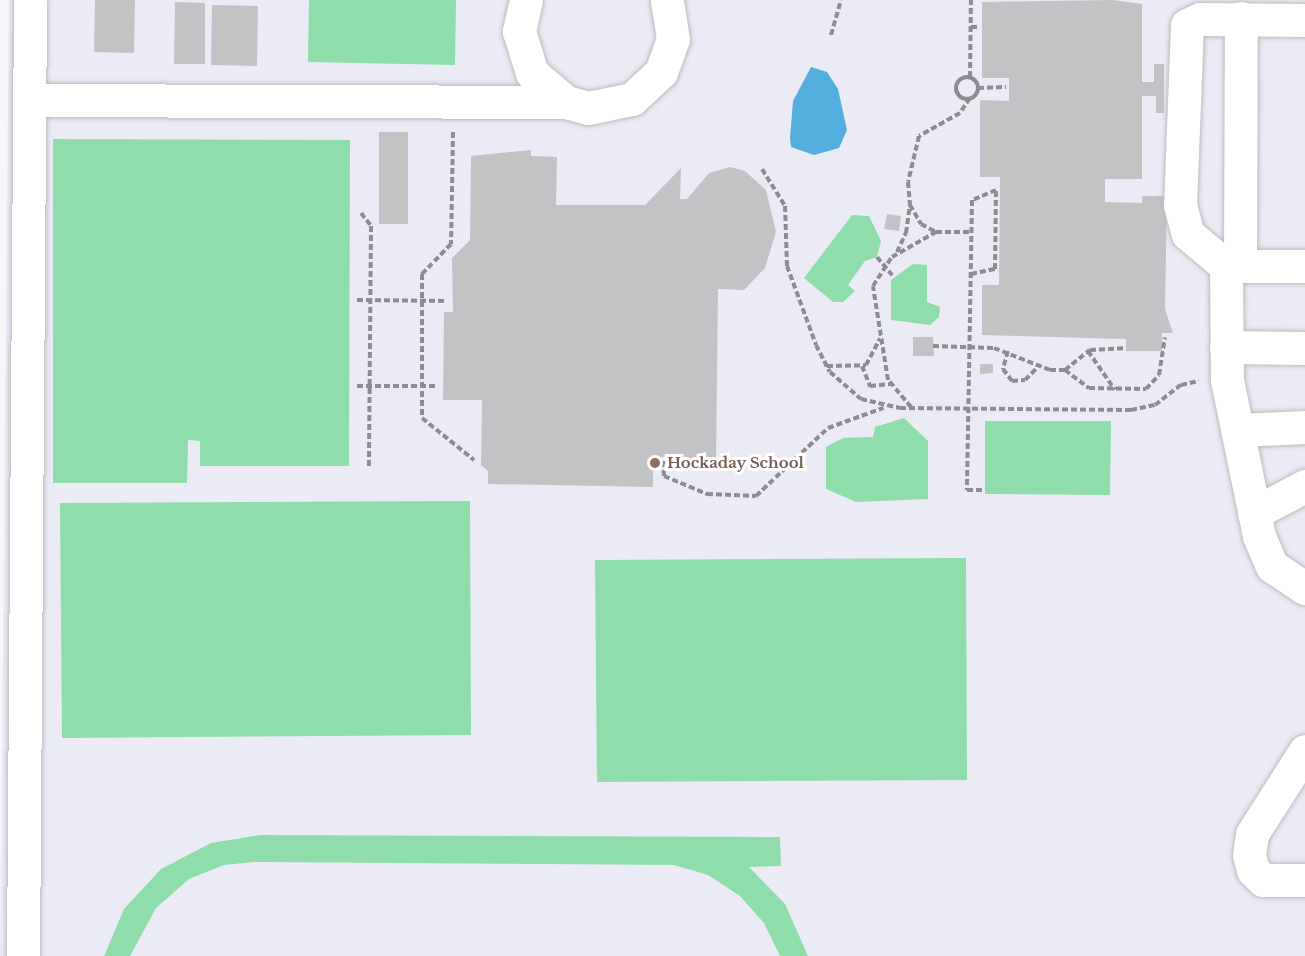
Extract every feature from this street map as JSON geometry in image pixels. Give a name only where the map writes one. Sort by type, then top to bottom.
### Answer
[{"type":"lane","points":[[23,956],[30,0]]},
{"type":"lane","points":[[526,0],[519,31],[522,53],[547,90],[566,102]]},
{"type":"lane","points":[[29,100],[566,102],[610,107],[650,86],[673,39],[667,0]]},
{"type":"lane","points":[[1241,18],[1233,266],[1226,347],[1237,430],[1254,513],[1272,566],[1305,588]]},
{"type":"lane","points":[[1305,20],[1200,19],[1187,25],[1183,40],[1180,205],[1188,234],[1233,266],[1305,266]]},
{"type":"lane","points":[[1226,347],[1305,348]]},
{"type":"lane","points":[[1237,430],[1305,427]]},
{"type":"lane","points":[[1254,513],[1305,486]]},
{"type":"lane","points":[[1305,751],[1252,834],[1250,855],[1253,870],[1263,880],[1305,880]]},
{"type":"path","points":[[831,35],[841,0]]},
{"type":"path","points":[[971,0],[970,77],[978,88]]},
{"type":"path","points":[[971,27],[980,27]]},
{"type":"path","points":[[970,77],[959,80],[956,90],[970,99]]},
{"type":"path","points":[[978,88],[1006,87]]},
{"type":"path","points":[[896,254],[906,233],[914,143],[960,113],[978,88]]},
{"type":"path","points":[[453,127],[451,244],[422,274],[422,418],[474,460]]},
{"type":"path","points":[[762,169],[785,206],[787,266],[826,366],[861,399],[887,407],[1131,410],[1155,405],[1181,385],[1209,381]]},
{"type":"path","points":[[971,274],[995,269],[996,190],[972,200],[967,490],[985,490]]},
{"type":"path","points":[[910,205],[921,224],[936,232],[971,232]]},
{"type":"path","points":[[361,213],[371,226],[366,386],[369,466]]},
{"type":"path","points":[[913,408],[890,384],[872,300],[884,266],[896,254],[936,232]]},
{"type":"path","points":[[877,257],[894,277]]},
{"type":"path","points":[[357,300],[447,301]]},
{"type":"path","points":[[933,346],[969,346],[1008,351],[1036,369],[1065,370],[1089,387],[1138,391],[1152,384],[1165,355],[1165,337]]},
{"type":"path","points":[[826,366],[862,366],[876,354],[880,338]]},
{"type":"path","points":[[1098,361],[1106,348]]},
{"type":"path","points":[[1065,370],[1088,351],[1124,348]]},
{"type":"path","points":[[1008,351],[1003,369],[1012,381],[1025,380],[1036,369]]},
{"type":"path","points":[[1088,351],[1098,361],[1116,391]]},
{"type":"path","points":[[862,366],[870,386],[890,384]]},
{"type":"path","points":[[357,386],[438,386]]},
{"type":"path","points":[[663,461],[664,476],[707,494],[756,496],[828,428],[887,407]]},
{"type":"shaded area","name":"Hockaday School","points":[[9,0],[1305,0],[1305,956],[0,956]]},
{"type":"green space","points":[[309,0],[456,0],[455,65],[308,62]]},
{"type":"green space","points":[[53,139],[350,140],[349,466],[200,466],[200,441],[188,440],[187,483],[53,483]]},
{"type":"green space","points":[[852,215],[869,216],[881,241],[877,257],[865,261],[848,285],[855,291],[843,302],[833,302],[804,278]]},
{"type":"green space","points":[[913,264],[927,265],[927,302],[940,307],[939,317],[930,325],[891,320],[891,280]]},
{"type":"green space","points":[[904,418],[928,441],[928,499],[856,502],[826,489],[826,447],[843,438],[873,437],[875,427]]},
{"type":"green space","points":[[985,421],[1111,421],[1110,495],[985,494]]},
{"type":"green space","points":[[470,501],[471,735],[62,738],[60,503]]},
{"type":"green space","points":[[966,558],[967,780],[597,782],[595,560]]},
{"type":"green space","points":[[261,835],[780,837],[781,866],[749,867],[785,904],[808,956],[780,956],[764,923],[740,896],[708,875],[674,865],[254,862],[224,865],[189,879],[156,908],[130,956],[104,956],[124,909],[161,869],[211,843]]},
{"type":"water","points":[[811,67],[827,72],[838,89],[847,130],[839,148],[814,155],[791,147],[790,138],[793,101]]},
{"type":"building","points":[[95,0],[135,0],[134,53],[94,52]]},
{"type":"building","points":[[1113,0],[1142,4],[1142,82],[1154,82],[1154,64],[1164,64],[1164,113],[1156,113],[1156,96],[1142,96],[1142,179],[1105,179],[1105,202],[1142,203],[1142,196],[1167,196],[1165,309],[1173,333],[1162,333],[1162,351],[1126,351],[1126,339],[982,335],[982,285],[999,285],[1000,177],[980,177],[980,100],[1009,101],[1009,78],[982,78],[982,2]]},
{"type":"building","points":[[175,2],[205,3],[205,64],[174,64]]},
{"type":"building","points":[[212,5],[258,6],[257,66],[211,65]]},
{"type":"building","points":[[379,132],[408,132],[408,224],[379,224]]},
{"type":"building","points":[[531,150],[531,156],[557,157],[556,205],[645,205],[681,168],[680,199],[687,199],[709,173],[730,167],[745,171],[766,190],[776,232],[765,268],[744,290],[718,289],[716,463],[669,463],[669,457],[653,457],[653,487],[488,484],[488,471],[481,465],[482,400],[443,400],[444,312],[453,312],[452,258],[470,240],[471,156]]},
{"type":"building","points":[[887,214],[901,216],[899,231],[884,229]]},
{"type":"building","points":[[913,337],[933,337],[934,356],[913,356]]},
{"type":"building","points":[[980,364],[993,364],[993,373],[980,374]]},
{"type":"place","name":"Hockaday School","points":[[655,463]]}]
